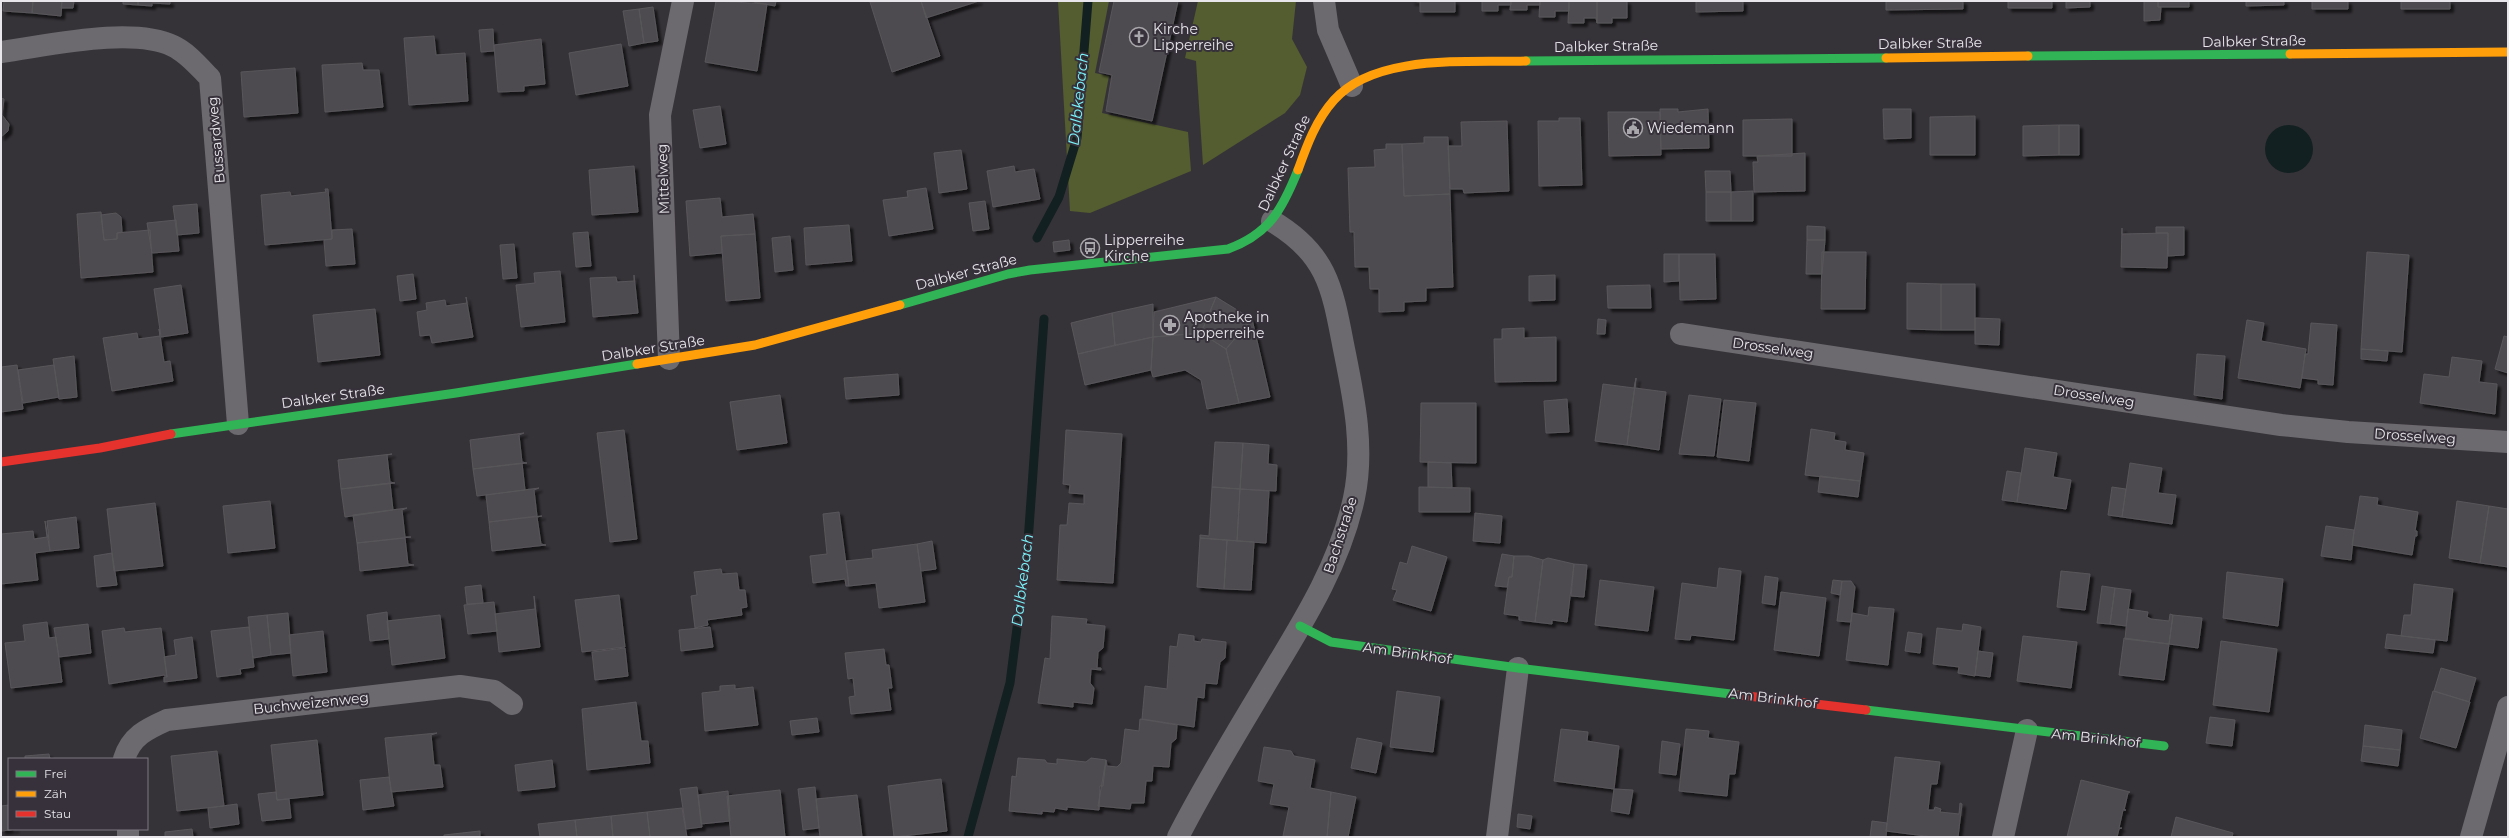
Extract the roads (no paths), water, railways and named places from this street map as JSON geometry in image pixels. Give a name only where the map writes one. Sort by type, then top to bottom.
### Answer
[{"type":"street","name":"Mittelweg","points":[[670,359],[660,115],[683,1]]},
{"type":"street","points":[[1324,1],[1328,30],[1352,86]]},
{"type":"street","name":"Bussardweg","points":[[1,52],[96,39],[126,37],[173,46],[190,57],[210,78],[238,424]]},
{"type":"street","name":"Dalbker Straße","points":[[1,462],[100,448],[126,441],[755,346],[1008,274],[1221,251],[1242,244],[1259,234],[1272,221],[1317,124],[1327,107],[1352,86],[1378,73],[1405,66],[1530,61],[2508,52]]},
{"type":"street","name":"Bachstraße","points":[[1178,837],[1204,787],[1325,582],[1342,538],[1354,497],[1358,465],[1357,418],[1342,341],[1327,278],[1310,250],[1288,230],[1272,221]]},
{"type":"street","name":"Drosselweg","points":[[1681,334],[2281,425],[2348,432],[2508,442]]},
{"type":"street","name":"Am Brinkhof","points":[[1300,626],[1331,642],[1518,668],[2164,746]]},
{"type":"street","points":[[1497,837],[1518,668]]},
{"type":"street","name":"Buchweizenweg","points":[[124,758],[133,740],[146,730],[167,720],[460,686],[494,692],[512,704]]},
{"type":"street","points":[[2471,837],[2508,707]]},
{"type":"street","points":[[2003,837],[2027,730]]},
{"type":"waterway","name":"Dalbkebach","points":[[1037,238],[1059,197],[1077,138],[1088,1]]},
{"type":"waterway","name":"Dalbkebach","points":[[968,837],[1010,683],[1028,542],[1044,319]]},
{"type":"place","name":"Kirche Lipperreihe","points":[[1139,37]]},
{"type":"place","name":"Wiedemann","points":[[1633,128]]},
{"type":"place","name":"Lipperreihe Kirche","points":[[1090,248]]},
{"type":"place","name":"Apotheke in Lipperreihe","points":[[1170,325]]}]
